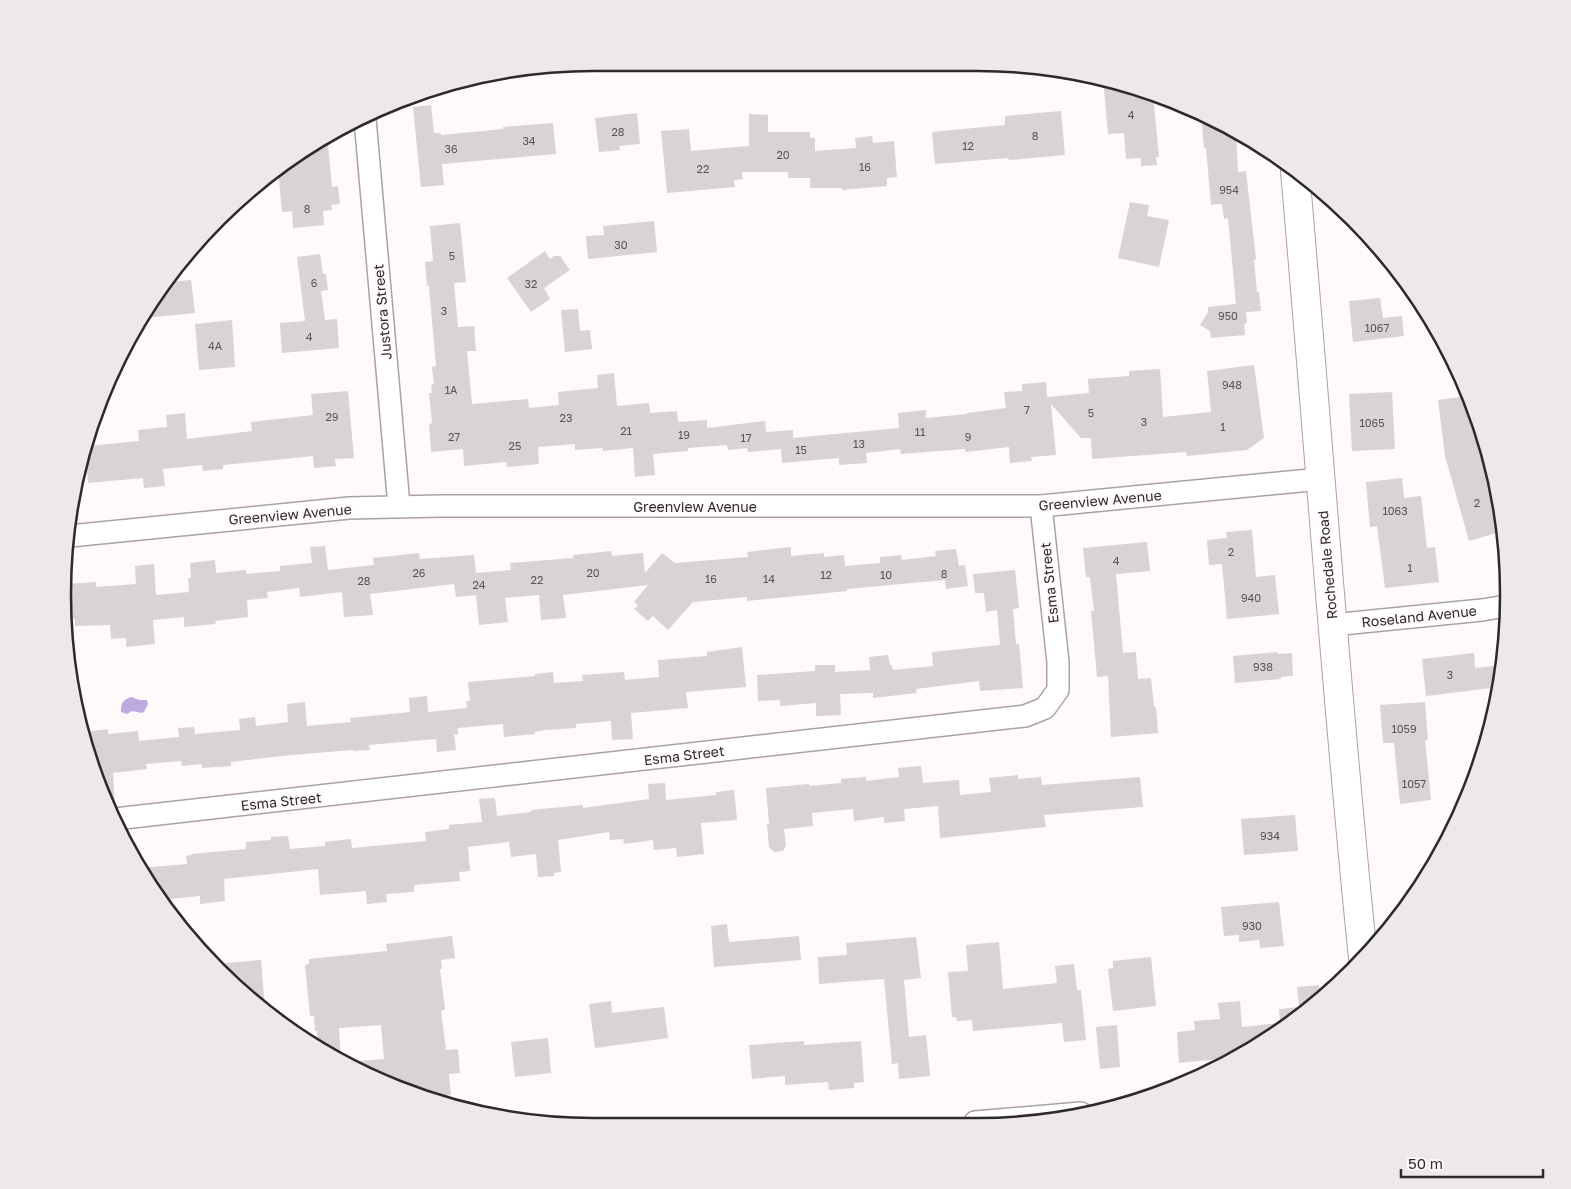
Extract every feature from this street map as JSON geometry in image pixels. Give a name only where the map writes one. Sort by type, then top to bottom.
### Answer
[{"type":"main road","name":"Rochedale Road","points":[[1296,180],[1350,837],[1362,948]]},
{"type":"street","name":"Justora Street","points":[[365,124],[399,506]]},
{"type":"street","name":"Greenview Avenue","points":[[75,536],[349,508],[399,506],[1041,506],[1320,479]]},
{"type":"street","name":"Esma Street","points":[[122,818],[1026,716],[1045,708],[1058,690],[1058,662],[1041,506]]},
{"type":"street","name":"Roseland Avenue","points":[[1332,625],[1500,607]]},
{"type":"shaded area","points":[[132,697],[139,700],[147,700],[148,704],[144,712],[132,711],[127,714],[121,712],[123,702]]},
{"type":"building","points":[[1104,87],[1154,102],[1159,157],[1156,157],[1157,165],[1141,166],[1141,158],[1126,159],[1124,133],[1108,134]]},
{"type":"building","points":[[431,105],[434,133],[441,133],[441,135],[553,123],[556,154],[442,164],[444,185],[421,187],[413,107]]},
{"type":"building","points":[[1061,111],[1065,155],[935,164],[932,132],[1005,125],[1005,116]]},
{"type":"building","points":[[637,113],[640,144],[619,146],[620,150],[599,152],[595,118]]},
{"type":"building","points":[[749,114],[768,115],[768,132],[810,132],[810,138],[815,138],[815,151],[856,148],[855,138],[872,136],[873,143],[894,141],[897,177],[887,178],[887,186],[842,190],[842,188],[810,188],[810,178],[788,178],[788,172],[742,172],[743,179],[734,180],[735,187],[667,193],[661,131],[689,129],[691,151],[749,146]]},
{"type":"building","points":[[1202,122],[1236,140],[1238,172],[1246,171],[1256,259],[1254,260],[1257,292],[1259,292],[1261,311],[1246,312],[1245,335],[1211,338],[1210,331],[1200,325],[1208,312],[1208,307],[1236,304],[1228,218],[1224,219],[1222,204],[1211,205],[1206,148],[1204,148]]},
{"type":"building","points":[[328,144],[332,187],[338,186],[340,204],[331,205],[332,210],[323,211],[324,225],[293,228],[292,211],[282,212],[279,177]]},
{"type":"building","points":[[1130,202],[1149,205],[1147,216],[1169,220],[1159,267],[1118,258]]},
{"type":"building","points":[[654,221],[657,252],[588,259],[586,236],[604,235],[603,226]]},
{"type":"building","points":[[460,223],[466,282],[454,283],[458,327],[474,326],[476,351],[467,351],[472,404],[528,399],[529,408],[559,405],[558,392],[598,388],[597,375],[614,373],[617,406],[649,403],[650,413],[677,411],[678,422],[707,420],[707,428],[765,421],[766,432],[793,430],[793,438],[899,428],[898,413],[926,410],[926,418],[1006,408],[1004,392],[1022,391],[1022,384],[1046,382],[1047,397],[1089,393],[1088,379],[1129,376],[1129,371],[1160,369],[1163,417],[1211,412],[1207,371],[1254,365],[1264,438],[1247,450],[1187,456],[1186,452],[1092,459],[1091,438],[1081,438],[1051,404],[1056,455],[1031,457],[1032,461],[1010,463],[1009,447],[965,452],[965,449],[901,454],[900,449],[866,453],[867,463],[839,465],[839,458],[782,463],[781,449],[748,452],[747,448],[728,450],[727,445],[688,448],[688,451],[653,454],[655,475],[635,477],[633,448],[603,451],[603,448],[575,450],[575,444],[538,447],[539,464],[507,467],[506,462],[464,466],[463,449],[431,452],[429,424],[432,423],[429,393],[432,393],[431,385],[434,384],[432,367],[436,366],[425,262],[433,261],[430,226]]},
{"type":"building","points":[[545,251],[550,259],[554,256],[560,256],[570,270],[544,288],[550,299],[531,312],[507,278]]},
{"type":"building","points":[[320,254],[323,274],[326,274],[328,290],[321,291],[325,320],[337,319],[339,348],[282,353],[280,323],[305,321],[297,257]]},
{"type":"building","points":[[191,280],[195,313],[151,317],[159,304],[175,281]]},
{"type":"building","points":[[1380,298],[1383,318],[1402,316],[1404,336],[1353,342],[1349,301]]},
{"type":"building","points":[[578,309],[580,331],[590,330],[592,349],[565,352],[561,310]]},
{"type":"building","points":[[232,320],[235,367],[199,370],[195,324]]},
{"type":"building","points":[[348,391],[354,458],[335,459],[336,466],[314,468],[313,456],[223,465],[223,469],[203,471],[202,465],[163,469],[165,486],[144,488],[143,478],[88,483],[87,467],[93,446],[139,441],[138,430],[167,427],[166,415],[185,413],[187,439],[252,431],[251,422],[313,415],[311,394]]},
{"type":"building","points":[[1392,392],[1395,449],[1352,451],[1349,394]]},
{"type":"building","points":[[1461,397],[1482,459],[1490,492],[1496,533],[1469,541],[1445,456],[1438,400]]},
{"type":"building","points":[[1402,478],[1404,498],[1421,496],[1427,548],[1435,547],[1439,582],[1385,588],[1377,526],[1370,527],[1366,482]]},
{"type":"building","points":[[1252,530],[1256,577],[1275,575],[1279,614],[1227,619],[1222,564],[1209,565],[1207,540],[1227,538],[1226,532]]},
{"type":"building","points":[[1147,542],[1150,571],[1116,574],[1123,653],[1136,652],[1138,679],[1151,678],[1158,733],[1111,737],[1108,676],[1097,677],[1091,611],[1094,611],[1090,577],[1086,577],[1083,548]]},
{"type":"building","points":[[325,546],[328,570],[374,565],[373,558],[419,553],[420,559],[474,555],[476,573],[511,570],[510,563],[573,558],[573,555],[611,551],[612,556],[643,553],[645,573],[662,553],[675,563],[748,557],[747,552],[791,547],[791,556],[824,553],[824,557],[844,555],[845,566],[880,563],[880,557],[901,555],[902,560],[936,556],[935,551],[956,549],[959,566],[965,565],[968,586],[946,589],[945,580],[747,601],[747,597],[693,602],[668,630],[653,616],[648,621],[634,609],[638,605],[634,602],[648,585],[563,595],[566,618],[541,620],[539,595],[505,598],[508,622],[479,625],[476,595],[456,597],[454,584],[370,594],[373,615],[344,617],[342,592],[300,597],[299,588],[267,592],[268,598],[247,600],[248,617],[215,621],[216,624],[184,627],[184,617],[153,620],[155,644],[126,647],[126,638],[111,639],[110,625],[75,626],[75,619],[72,619],[71,584],[96,582],[96,587],[136,584],[135,566],[154,564],[156,595],[189,592],[188,578],[191,578],[190,563],[215,560],[216,573],[246,570],[246,574],[280,571],[280,566],[312,563],[310,547]]},
{"type":"building","points":[[1015,570],[1019,608],[1013,609],[1016,644],[1019,644],[1023,688],[980,691],[979,681],[916,689],[917,693],[873,698],[873,693],[840,694],[841,715],[816,716],[816,703],[780,706],[780,700],[758,701],[757,675],[815,671],[815,665],[835,665],[835,672],[870,670],[869,657],[888,655],[893,670],[933,666],[932,652],[1000,645],[997,610],[986,612],[984,593],[975,593],[973,574]]},
{"type":"building","points":[[742,647],[746,687],[686,692],[688,708],[631,713],[633,739],[612,740],[611,721],[576,724],[576,728],[545,730],[535,732],[535,734],[504,737],[503,724],[458,728],[458,735],[454,734],[456,750],[437,752],[436,739],[369,745],[370,750],[291,755],[231,762],[231,766],[202,768],[202,764],[182,766],[181,761],[146,764],[147,769],[113,773],[115,804],[89,731],[108,729],[108,734],[138,731],[139,741],[179,737],[178,728],[194,727],[195,734],[240,730],[239,719],[255,717],[256,726],[288,722],[287,704],[305,702],[307,726],[351,722],[350,718],[410,712],[409,698],[427,696],[428,712],[467,708],[466,701],[470,701],[468,682],[535,676],[535,674],[553,672],[554,683],[583,681],[582,675],[624,672],[625,680],[659,677],[658,660],[707,656],[707,652]]},
{"type":"building","points":[[1278,652],[1278,654],[1292,653],[1293,676],[1281,677],[1281,679],[1235,683],[1233,656]]},
{"type":"building","points":[[1474,653],[1475,668],[1495,666],[1491,688],[1426,696],[1422,659]]},
{"type":"building","points":[[1425,702],[1428,740],[1425,740],[1431,800],[1400,804],[1394,743],[1383,743],[1380,705]]},
{"type":"building","points":[[921,766],[923,783],[959,780],[960,795],[991,792],[989,778],[1018,775],[1018,779],[1041,777],[1042,785],[1140,777],[1143,807],[1044,815],[1046,827],[940,838],[938,806],[904,809],[905,821],[884,823],[884,817],[854,821],[853,809],[812,813],[813,826],[784,829],[786,845],[783,851],[774,852],[769,847],[766,788],[841,783],[841,779],[866,777],[866,781],[899,777],[898,768]]},
{"type":"building","points":[[665,783],[666,800],[716,795],[716,792],[734,790],[737,820],[701,823],[704,854],[677,857],[676,848],[654,850],[653,840],[624,844],[623,839],[610,840],[609,832],[558,840],[561,872],[554,873],[554,876],[538,877],[536,854],[511,857],[509,842],[468,847],[470,871],[459,872],[460,881],[414,885],[414,892],[386,894],[387,902],[367,904],[366,891],[320,895],[318,869],[224,879],[225,901],[200,904],[200,896],[169,899],[148,867],[187,864],[186,856],[191,854],[246,849],[246,842],[271,840],[271,837],[288,836],[290,849],[325,846],[325,842],[351,839],[352,848],[426,841],[425,832],[449,829],[449,825],[482,822],[479,799],[495,798],[497,816],[531,812],[531,810],[583,805],[583,808],[649,799],[648,784]]},
{"type":"building","points":[[1295,815],[1298,851],[1244,855],[1241,819]]},
{"type":"building","points":[[1279,902],[1284,946],[1260,948],[1259,940],[1239,942],[1239,935],[1224,936],[1221,907]]},
{"type":"building","points":[[727,924],[729,942],[799,936],[801,960],[714,967],[711,926]]},
{"type":"building","points":[[452,936],[455,958],[441,960],[442,969],[440,969],[445,1009],[441,1011],[446,1050],[458,1049],[460,1073],[449,1074],[451,1095],[444,1095],[426,1090],[357,1061],[384,1059],[381,1025],[339,1028],[340,1052],[317,1038],[314,1016],[310,1016],[305,965],[309,964],[309,959],[387,951],[386,944]]},
{"type":"building","points":[[916,937],[921,978],[904,980],[909,1037],[926,1035],[930,1076],[899,1079],[898,1063],[892,1064],[884,979],[819,984],[818,957],[847,955],[846,943]]},
{"type":"building","points":[[999,942],[1003,989],[1057,983],[1055,966],[1074,964],[1077,990],[1081,990],[1086,1040],[1064,1042],[1062,1023],[973,1031],[972,1020],[957,1021],[956,1017],[952,1017],[948,972],[968,971],[966,945]]},
{"type":"building","points":[[1151,957],[1156,1006],[1113,1011],[1108,969],[1113,968],[1113,961]]},
{"type":"building","points":[[261,960],[264,1000],[249,988],[224,963]]},
{"type":"building","points":[[1319,985],[1320,990],[1299,1007],[1297,987]]},
{"type":"building","points":[[611,1001],[612,1013],[664,1007],[668,1038],[595,1048],[589,1004]]},
{"type":"building","points":[[1240,1001],[1242,1027],[1276,1023],[1217,1059],[1179,1063],[1177,1032],[1195,1030],[1194,1021],[1220,1019],[1218,1003]]},
{"type":"building","points":[[1299,1007],[1280,1021],[1279,1009]]},
{"type":"building","points":[[1117,1025],[1120,1067],[1100,1069],[1096,1027]]},
{"type":"building","points":[[548,1038],[551,1073],[515,1077],[511,1042]]},
{"type":"building","points":[[804,1041],[804,1045],[861,1041],[864,1082],[854,1083],[854,1088],[829,1090],[828,1082],[785,1085],[785,1076],[752,1079],[749,1045]]}]
